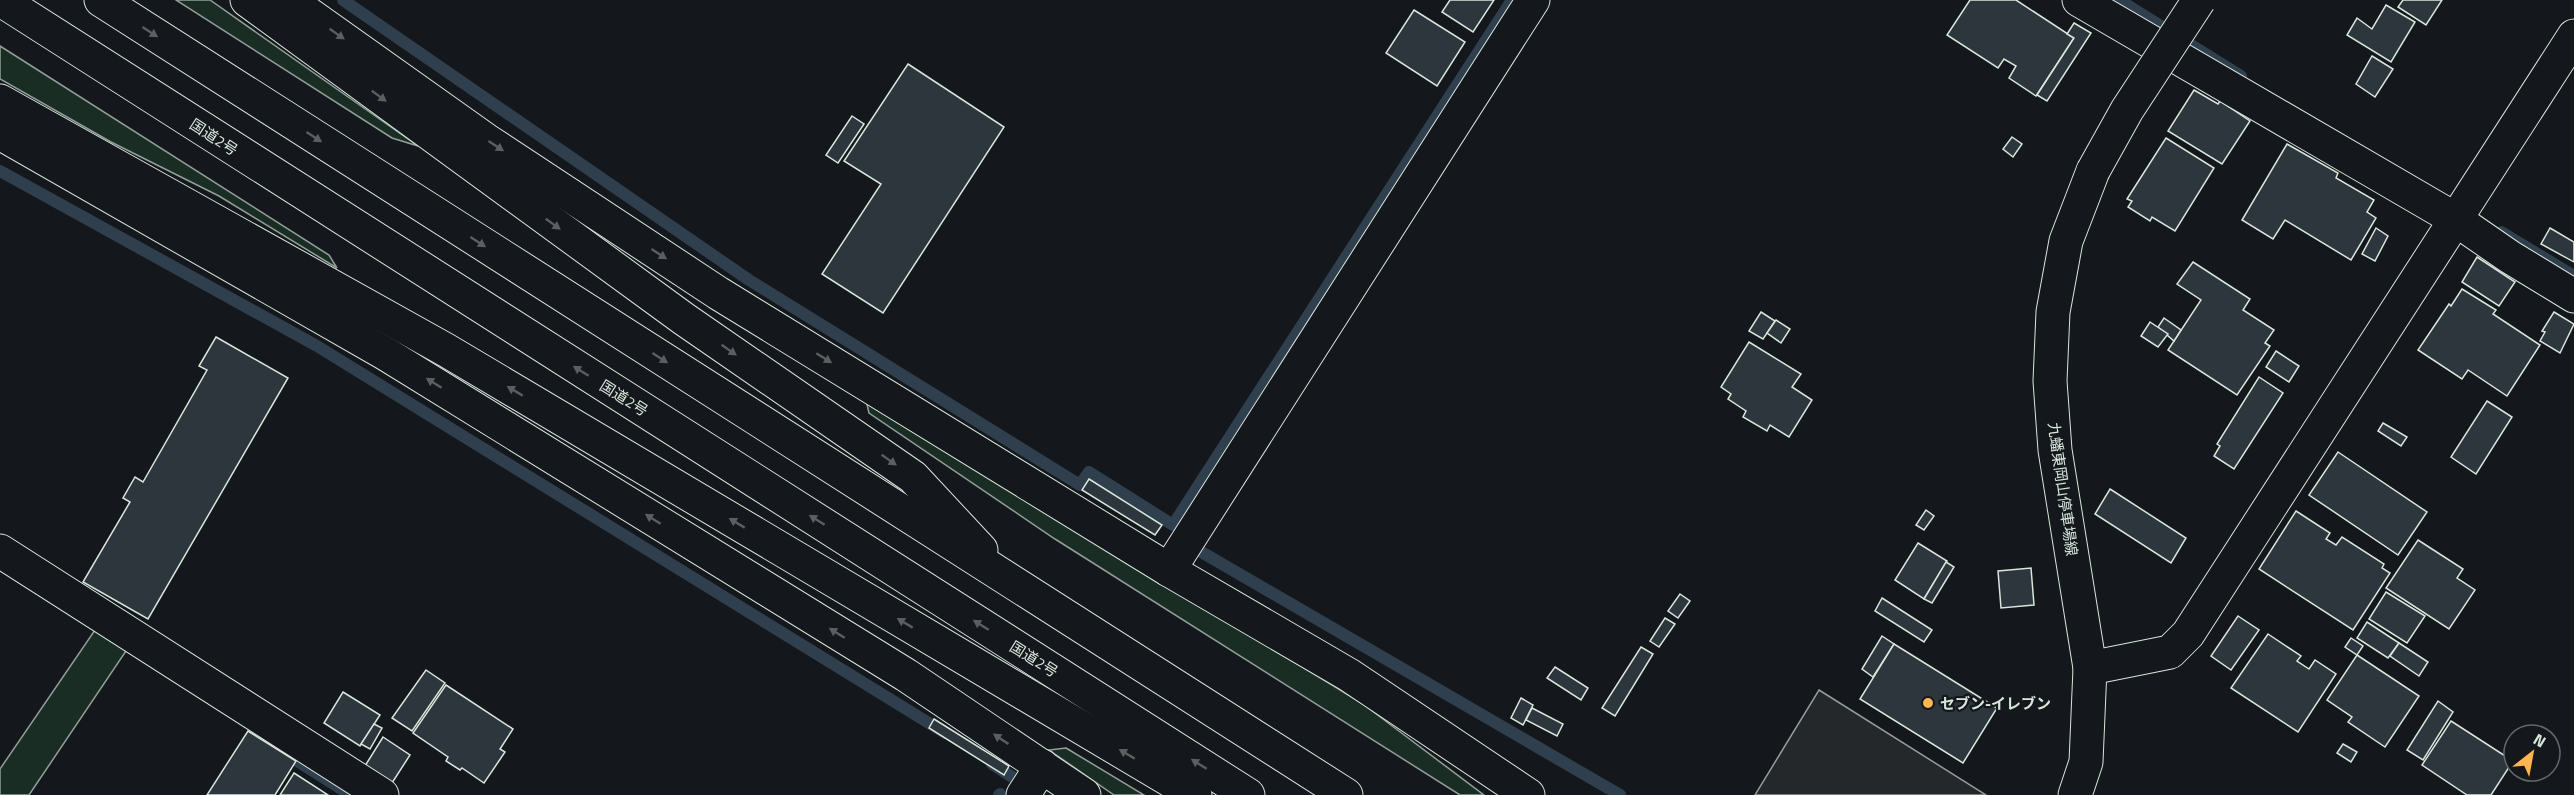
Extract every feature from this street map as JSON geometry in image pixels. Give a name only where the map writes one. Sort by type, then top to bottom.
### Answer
[{"type":"main road","name":"国道2号","points":[[1,0],[1248,795]]},
{"type":"main road","points":[[101,0],[1012,584],[1346,795]]},
{"type":"main road","points":[[247,0],[684,319],[913,477],[1012,584]]},
{"type":"main road","points":[[289,0],[486,140],[718,293],[1169,570],[1349,675],[1528,795]]},
{"type":"main road","points":[[1169,570],[1533,0]]},
{"type":"main road","points":[[2079,0],[2455,219],[2510,257],[2574,296]]},
{"type":"main road","name":"九蟠東岡山停車場線","points":[[2074,795],[2085,762],[2090,668],[2055,450],[2050,381],[2053,312],[2066,241],[2093,171],[2127,110],[2199,0]]},
{"type":"main road","points":[[2090,668],[2170,652],[2188,634],[2574,36]]},
{"type":"main road","points":[[0,101],[446,350],[1195,795]]},
{"type":"main road","points":[[0,133],[386,354],[906,675],[1030,784],[1084,795]]},
{"type":"main road","points":[[0,551],[382,795]]},
{"type":"green space","points":[[176,0],[210,0],[418,146],[392,138]]},
{"type":"green space","points":[[0,46],[329,255],[337,268],[219,196],[111,142],[0,79]]},
{"type":"green space","points":[[866,400],[1363,704],[1484,795],[1460,795],[1055,539],[869,413]]},
{"type":"green space","points":[[95,630],[126,651],[29,795],[0,795],[0,769]]},
{"type":"green space","points":[[1066,748],[1144,795],[1114,795],[1049,750]]},
{"type":"shaded area","points":[[1819,690],[1986,795],[1755,795]]},
{"type":"building","points":[[1450,0],[1494,0],[1473,32],[1442,12]]},
{"type":"building","points":[[1970,0],[2016,0],[2074,38],[2036,96],[2009,78],[2016,66],[2004,59],[1998,68],[1947,35]]},
{"type":"building","points":[[2403,0],[2442,0],[2426,25],[2398,7]]},
{"type":"building","points":[[2386,5],[2415,22],[2391,62],[2347,35],[2357,18],[2372,29]]},
{"type":"building","points":[[1414,10],[1465,42],[1437,86],[1386,53]]},
{"type":"building","points":[[2074,23],[2091,33],[2047,101],[2037,95],[2074,38],[2067,34]]},
{"type":"building","points":[[2372,56],[2393,69],[2375,97],[2356,84]]},
{"type":"building","points":[[908,64],[1004,127],[883,313],[822,274],[881,184],[844,161]]},
{"type":"building","points":[[2194,90],[2218,104],[2220,101],[2250,121],[2222,164],[2168,131]]},
{"type":"building","points":[[852,116],[864,124],[838,163],[826,155]]},
{"type":"building","points":[[2012,137],[2022,144],[2013,157],[2003,149]]},
{"type":"building","points":[[2166,138],[2214,168],[2175,231],[2152,217],[2150,221],[2128,207],[2132,201],[2127,199]]},
{"type":"building","points":[[2287,144],[2338,173],[2336,178],[2374,200],[2367,212],[2376,218],[2351,260],[2285,220],[2273,239],[2242,220]]},
{"type":"building","points":[[2376,228],[2388,236],[2375,261],[2362,254]]},
{"type":"building","points":[[2550,228],[2574,242],[2574,262],[2541,244]]},
{"type":"building","points":[[2477,257],[2515,282],[2499,306],[2462,282]]},
{"type":"building","points":[[2193,262],[2250,299],[2243,310],[2274,330],[2265,343],[2270,346],[2237,395],[2168,350],[2201,300],[2177,284]]},
{"type":"building","points":[[2462,289],[2496,310],[2493,314],[2540,345],[2507,396],[2468,370],[2462,379],[2418,350]]},
{"type":"building","points":[[1761,312],[1775,321],[1763,339],[1749,331]]},
{"type":"building","points":[[2554,312],[2574,324],[2560,353],[2540,341],[2545,332],[2542,331]]},
{"type":"building","points":[[2164,318],[2181,330],[2174,341],[2158,327]]},
{"type":"building","points":[[1776,320],[1790,329],[1781,343],[1767,333]]},
{"type":"building","points":[[2150,322],[2168,334],[2158,347],[2141,336]]},
{"type":"building","points":[[216,337],[288,378],[148,619],[83,582],[130,502],[123,498],[135,477],[143,482],[207,370],[199,366]]},
{"type":"building","points":[[1749,342],[1801,374],[1792,387],[1812,400],[1789,437],[1770,425],[1767,431],[1743,417],[1746,411],[1728,399],[1731,394],[1721,387]]},
{"type":"building","points":[[2276,351],[2299,366],[2289,382],[2266,367]]},
{"type":"building","points":[[2259,377],[2283,393],[2234,469],[2214,456],[2220,446],[2217,444]]},
{"type":"building","points":[[2487,401],[2512,417],[2476,474],[2451,457]]},
{"type":"building","points":[[2383,423],[2407,437],[2401,446],[2378,431]]},
{"type":"building","points":[[2338,452],[2427,512],[2398,555],[2309,495]]},
{"type":"building","points":[[1089,479],[1162,525],[1155,535],[1082,490]]},
{"type":"building","points":[[2110,489],[2186,538],[2171,563],[2095,514]]},
{"type":"building","points":[[1926,510],[1934,516],[1924,530],[1916,525]]},
{"type":"building","points":[[2296,511],[2330,533],[2326,539],[2336,545],[2342,537],[2384,564],[2382,568],[2390,573],[2353,630],[2259,569]]},
{"type":"building","points":[[2418,540],[2463,569],[2457,578],[2475,590],[2449,629],[2386,588]]},
{"type":"building","points":[[1918,543],[1947,561],[1924,599],[1895,580]]},
{"type":"building","points":[[1946,562],[1954,567],[1932,603],[1924,599]]},
{"type":"building","points":[[2031,568],[2034,605],[2001,608],[1998,571]]},
{"type":"building","points":[[2386,592],[2425,616],[2407,643],[2369,619]]},
{"type":"building","points":[[1680,594],[1690,601],[1678,618],[1668,611]]},
{"type":"building","points":[[1882,598],[1932,630],[1924,642],[1875,611]]},
{"type":"building","points":[[2238,616],[2259,630],[2231,670],[2211,656]]},
{"type":"building","points":[[1665,618],[1675,624],[1659,647],[1650,641]]},
{"type":"building","points":[[2367,622],[2399,643],[2388,658],[2357,638]]},
{"type":"building","points":[[2268,634],[2301,656],[2297,661],[2309,669],[2315,660],[2336,674],[2298,732],[2231,688]]},
{"type":"building","points":[[1882,636],[1894,644],[1873,677],[1862,669]]},
{"type":"building","points":[[2351,638],[2363,646],[2357,655],[2345,647]]},
{"type":"building","points":[[2399,643],[2428,662],[2419,676],[2390,656]]},
{"type":"building","name":"セブン-イレブン","points":[[1894,644],[1997,708],[1963,763],[1860,699]]},
{"type":"building","points":[[1641,647],[1653,654],[1615,716],[1602,708]]},
{"type":"building","points":[[2357,655],[2419,696],[2385,747],[2348,722],[2352,717],[2327,700]]},
{"type":"building","points":[[1555,667],[1588,688],[1581,700],[1547,678]]},
{"type":"building","points":[[426,670],[445,683],[412,731],[392,718]]},
{"type":"building","points":[[446,685],[513,729],[500,749],[505,752],[484,783],[462,768],[460,770],[446,761],[448,757],[413,733]]},
{"type":"building","points":[[343,692],[380,715],[360,746],[324,723]]},
{"type":"building","points":[[1521,698],[1533,705],[1523,725],[1511,718]]},
{"type":"building","points":[[2438,701],[2453,712],[2423,760],[2407,750]]},
{"type":"building","points":[[1532,708],[1563,724],[1557,736],[1526,720]]},
{"type":"building","points":[[934,719],[1009,766],[1004,775],[929,728]]},
{"type":"building","points":[[2451,721],[2502,754],[2502,778],[2491,795],[2467,795],[2422,765]]},
{"type":"building","points":[[374,724],[382,728],[370,749],[361,744]]},
{"type":"building","points":[[248,731],[296,761],[275,795],[207,795]]},
{"type":"building","points":[[383,737],[410,755],[392,783],[365,766]]},
{"type":"building","points":[[2343,744],[2357,752],[2351,762],[2337,753]]},
{"type":"building","points":[[294,773],[328,795],[280,795]]},
{"type":"waterway","points":[[343,0],[749,280],[1080,485],[1089,472],[1173,525],[1512,0]]},
{"type":"waterway","points":[[2119,0],[2241,76]]},
{"type":"waterway","points":[[0,171],[317,346],[945,733]]},
{"type":"waterway","points":[[2501,232],[2574,276]]},
{"type":"waterway","points":[[1198,550],[1620,795]]},
{"type":"waterway","points":[[283,752],[351,795]]},
{"type":"waterway","points":[[992,764],[1028,787]]},
{"type":"place","name":"セブン-イレブン","points":[[1928,703]]}]
